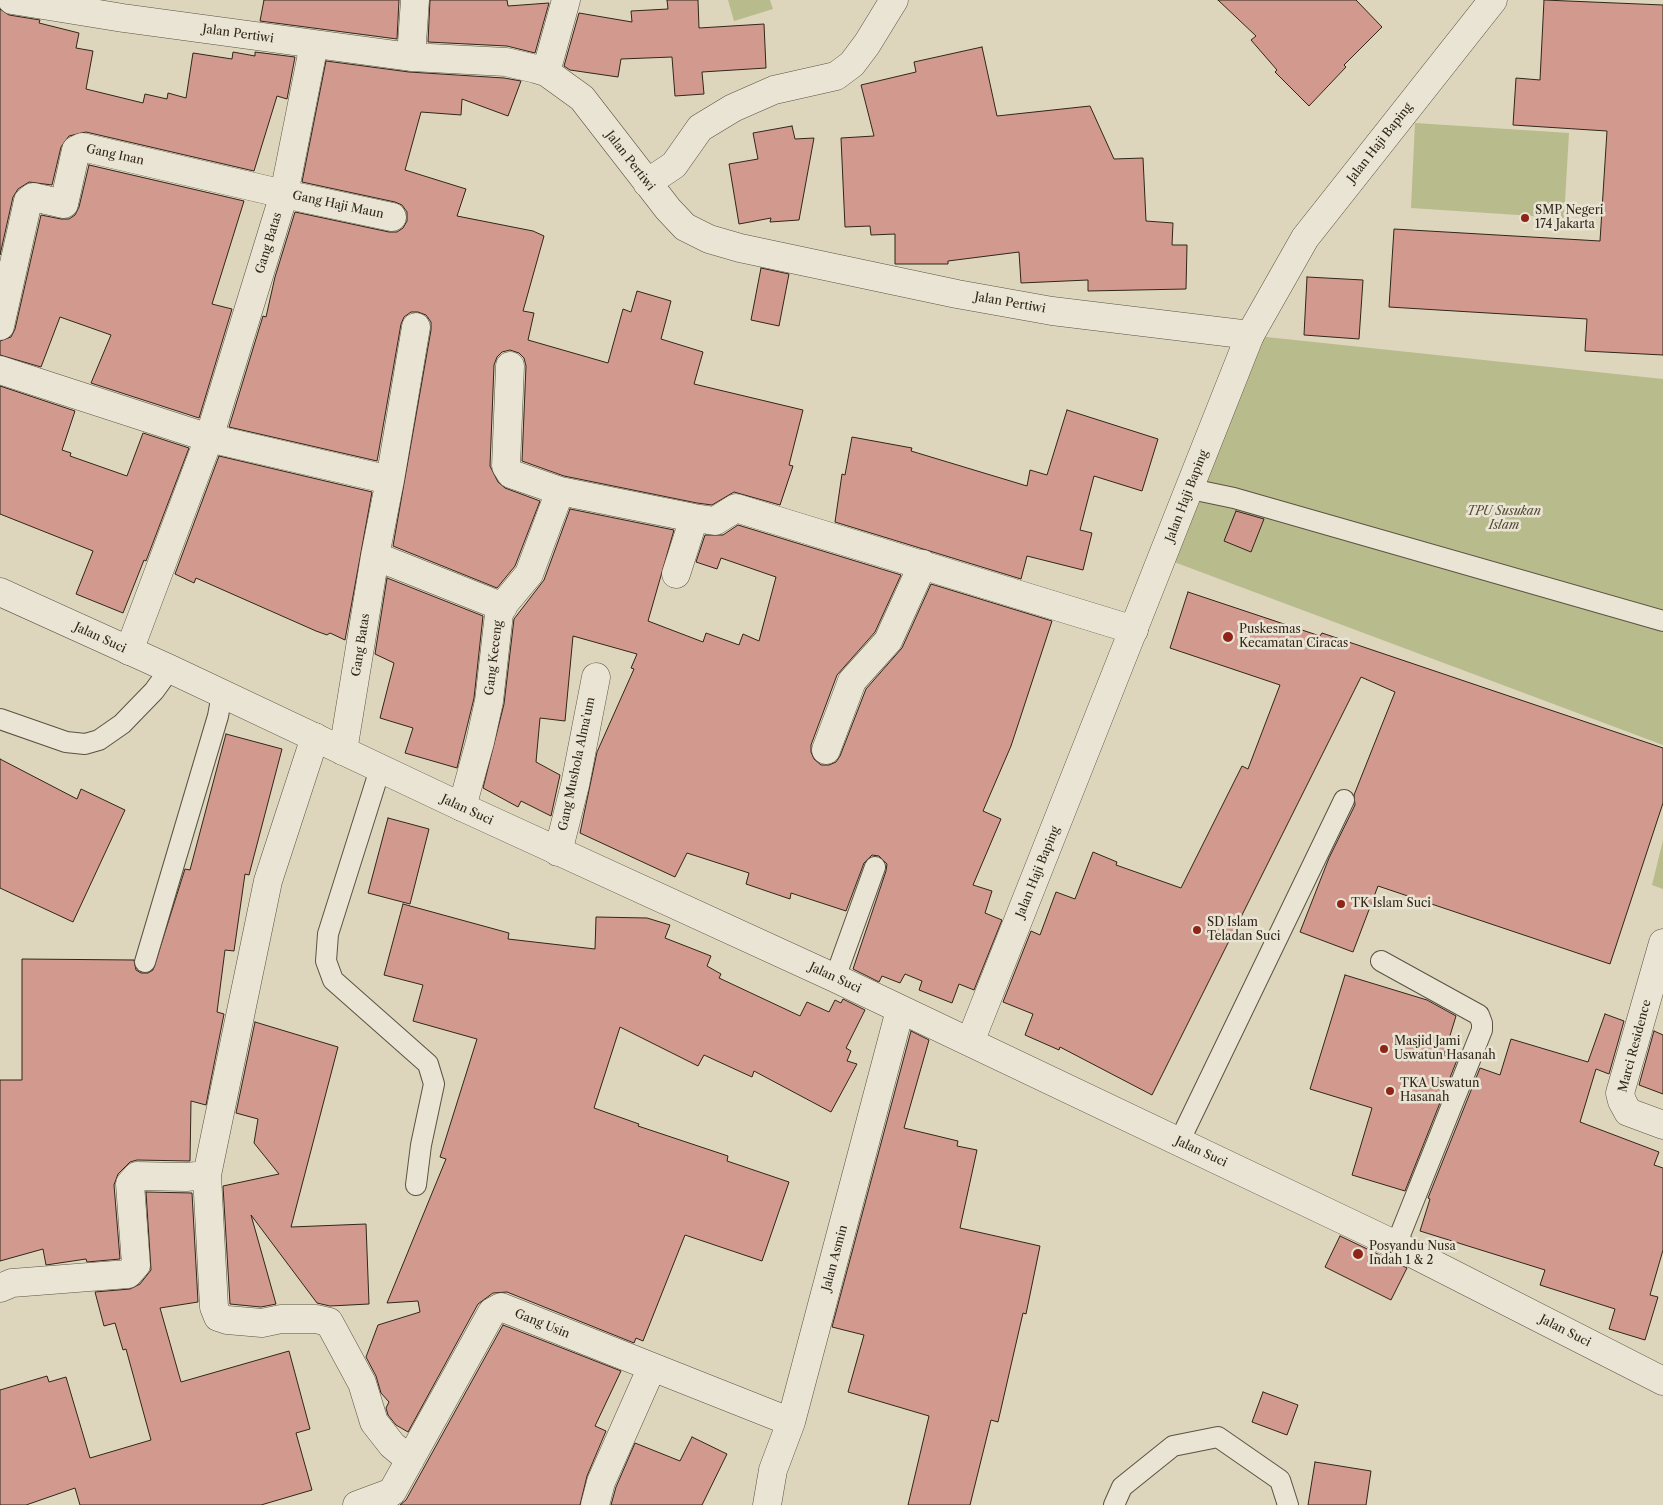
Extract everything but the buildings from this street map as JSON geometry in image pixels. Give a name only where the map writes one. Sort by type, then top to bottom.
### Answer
[{"type":"street","name":"Jalan Pertiwi","points":[[12,0],[123,18],[411,57],[506,62],[546,72],[582,98],[647,183],[686,227],[709,239],[740,248],[957,294],[1052,311],[1250,335]]},
{"type":"street","points":[[411,57],[415,0]]},
{"type":"street","points":[[546,72],[566,0]]},
{"type":"street","points":[[647,183],[674,165],[700,128],[733,108],[774,90],[836,76],[852,64],[868,44],[894,0]]},
{"type":"street","name":"Jalan Haji Baping","points":[[970,1042],[1250,335],[1305,238],[1493,0]]},
{"type":"street","name":"Gang Batas","points":[[129,651],[209,438],[284,194],[314,44]]},
{"type":"street","name":"Gang Inan","points":[[0,326],[28,201],[33,197],[64,204],[78,148],[82,147],[284,194]]},
{"type":"street","name":"Gang Haji Maun","points":[[284,194],[392,217]]},
{"type":"street","name":"Gang Batas","points":[[343,751],[375,556],[416,327]]},
{"type":"street","points":[[510,366],[506,470],[511,474],[560,491],[694,518],[716,521],[736,508],[1134,630]]},
{"type":"street","points":[[0,370],[209,438],[390,480]]},
{"type":"street","name":"Gang Keceng","points":[[462,807],[487,710],[497,622],[503,607],[529,574],[560,491]]},
{"type":"street","points":[[676,574],[694,518]]},
{"type":"street","points":[[375,556],[503,607]]},
{"type":"street","points":[[826,750],[852,681],[888,641],[923,564]]},
{"type":"street","name":"Jalan Suci","points":[[0,592],[170,669],[558,852],[835,978],[1396,1245],[1663,1380]]},
{"type":"street","name":"Gang Mushola Alma'um","points":[[558,852],[575,785],[596,677]]},
{"type":"street","points":[[315,738],[268,881],[207,1175],[214,1307],[218,1317],[227,1320],[262,1323],[281,1319],[316,1319],[329,1322],[362,1383],[374,1422],[392,1445],[410,1460]]},
{"type":"street","name":"Marci Residence","points":[[1663,943],[1620,1093],[1624,1107],[1628,1112],[1663,1125]]},
{"type":"street","name":"Jalan Asmin","points":[[767,1505],[773,1470],[792,1422],[900,1010]]},
{"type":"street","points":[[0,1288],[12,1283],[128,1274],[136,1265],[130,1184],[137,1176],[186,1178],[207,1175]]},
{"type":"street","name":"Gang Usin","points":[[357,1505],[392,1499],[410,1460],[487,1321],[496,1309],[500,1307],[792,1422]]},
{"type":"street","points":[[595,1505],[601,1482],[652,1367]]},
{"type":"lane","points":[[1191,488],[1244,501],[1663,621]]},
{"type":"lane","points":[[0,719],[66,742],[85,744],[99,740],[122,724],[154,691],[170,669]]},
{"type":"lane","points":[[145,962],[218,716],[222,694]]},
{"type":"lane","points":[[380,769],[328,934],[326,961],[333,980],[428,1064],[434,1084],[416,1186]]},
{"type":"lane","points":[[1179,1142],[1344,800]]},
{"type":"lane","points":[[835,978],[876,866]]},
{"type":"lane","points":[[1381,961],[1480,1015],[1482,1030],[1396,1245]]},
{"type":"lane","points":[[1114,1505],[1122,1487],[1173,1446],[1218,1437],[1280,1480],[1288,1505]]},
{"type":"green space","points":[[728,0],[770,0],[773,9],[734,21]]},
{"type":"green space","points":[[1415,123],[1569,133],[1564,218],[1411,208]]},
{"type":"green space","name":"TPU Susukan Islam","points":[[1257,336],[1663,379],[1663,745],[1174,562]]},
{"type":"green space","points":[[1663,840],[1663,889],[1652,885]]},
{"type":"place","name":"SMP Negeri 174 Jakarta","points":[[1525,218]]},
{"type":"place","name":"Puskesmas Kecamatan Ciracas","points":[[1228,637]]},
{"type":"place","name":"TK Islam Suci","points":[[1341,904]]},
{"type":"place","name":"SD Islam Teladan Suci","points":[[1197,930]]},
{"type":"place","name":"Masjid Jami Uswatun Hasanah","points":[[1384,1049]]},
{"type":"place","name":"TKA Uswatun Hasanah","points":[[1390,1091]]},
{"type":"place","name":"Posyandu Nusa Indah 1 & 2","points":[[1358,1254]]}]
